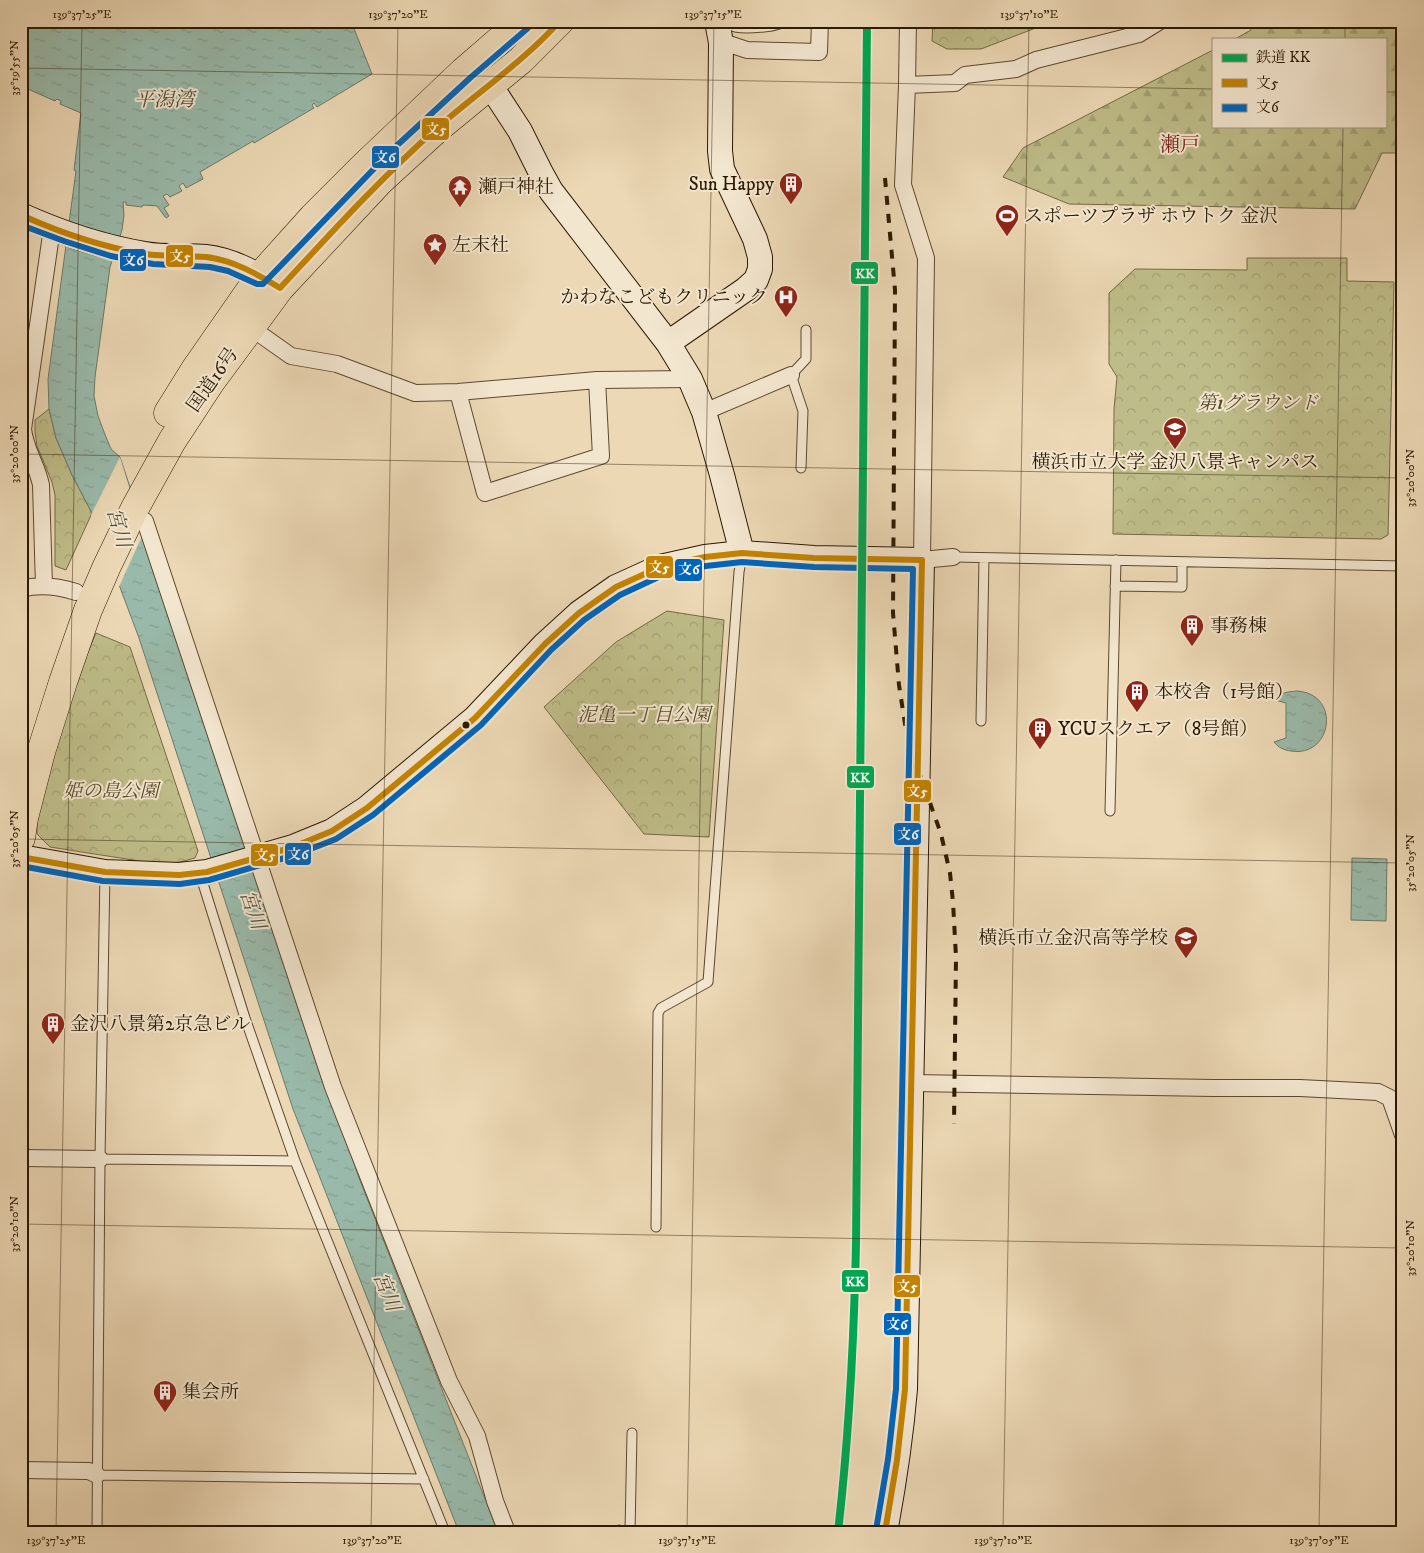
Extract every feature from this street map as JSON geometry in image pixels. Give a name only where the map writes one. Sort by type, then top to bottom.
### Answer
[{"type":"highway","name":"国道16号","points":[[21,838],[40,752],[88,610],[107,566],[140,514],[172,441],[250,327],[270,282],[313,217],[464,71],[522,21]]},
{"type":"highway","name":"国道16号","points":[[21,750],[76,592],[99,540],[128,482],[196,368],[270,282],[438,128],[521,60],[560,21]]},
{"type":"street","points":[[721,29],[729,44],[748,50],[819,52],[820,21]]},
{"type":"street","points":[[885,1532],[894,1487],[905,1389],[922,560],[926,258],[903,185],[908,21]]},
{"type":"street","points":[[907,85],[955,83],[965,75],[1016,69],[1036,60],[1138,34],[1160,21]]},
{"type":"street","points":[[668,343],[746,289],[756,280],[760,269],[760,257],[755,239],[722,169],[720,151],[721,29]]},
{"type":"street","points":[[490,86],[520,131],[540,173],[551,191],[668,343],[690,379],[704,412],[742,553]]},
{"type":"street","points":[[21,214],[59,231],[114,248],[147,254],[220,259],[238,265],[270,282]]},
{"type":"street","points":[[44,586],[41,485],[25,441],[23,429],[59,231]]},
{"type":"street","points":[[250,327],[291,356],[337,364],[415,393],[458,392],[597,380],[690,379]]},
{"type":"street","points":[[704,412],[791,375]]},
{"type":"street","points":[[458,392],[485,493],[601,456],[597,380]]},
{"type":"street","points":[[140,514],[333,1087],[449,1380],[477,1436],[495,1501],[507,1532]]},
{"type":"street","points":[[21,857],[105,872],[179,875],[205,872],[255,859],[294,847],[332,831],[367,808],[475,718],[546,644],[579,613],[616,587],[660,567],[742,553],[814,558],[922,560],[954,557]]},
{"type":"street","points":[[21,589],[32,586],[44,586],[76,592]]},
{"type":"street","points":[[912,1083],[1300,1088],[1378,1092],[1390,1098],[1403,1135]]},
{"type":"street","points":[[21,1158],[100,1159]]},
{"type":"street","points":[[21,1470],[89,1471],[98,1475]]},
{"type":"lane","points":[[721,29],[770,27],[780,25],[784,21]]},
{"type":"lane","points":[[801,468],[803,411],[791,375],[806,360],[806,330]]},
{"type":"lane","points":[[656,1227],[658,1013],[661,1008],[708,982],[742,553]]},
{"type":"lane","points":[[954,557],[1403,566]]},
{"type":"lane","points":[[981,721],[984,558]]},
{"type":"lane","points":[[1110,811],[1116,560]]},
{"type":"lane","points":[[1115,586],[1182,587],[1182,562]]},
{"type":"lane","points":[[97,1532],[100,1159],[105,872]]},
{"type":"lane","points":[[205,872],[245,1018],[295,1161],[445,1532]]},
{"type":"lane","points":[[100,1159],[295,1161]]},
{"type":"lane","points":[[630,1532],[632,1433]]},
{"type":"lane","points":[[98,1475],[424,1479]]},
{"type":"green space","points":[[933,21],[1054,21],[981,49],[947,49],[932,41]]},
{"type":"green space","points":[[1249,21],[1403,21],[1403,153],[1382,153],[1355,209],[1069,204],[1003,177],[1023,148],[1212,51],[1212,128],[1386,128],[1386,38],[1237,38],[1251,30]]},
{"type":"green space","name":"第1グラウンド","points":[[1247,258],[1347,258],[1347,281],[1394,282],[1388,535],[1381,539],[1113,534],[1114,409],[1117,377],[1109,364],[1109,293],[1135,269],[1247,270]]},
{"type":"green space","points":[[49,409],[56,438],[72,475],[92,513],[66,570],[55,566],[55,495],[52,482],[37,446],[35,432],[35,420]]},
{"type":"green space","name":"泥亀一丁目公園","points":[[667,611],[724,620],[709,837],[644,834],[544,707],[616,642]]},
{"type":"green space","name":"姫の島公園","points":[[96,633],[130,647],[198,851],[195,858],[176,863],[152,863],[50,847],[37,834],[37,816],[56,748],[76,680]]},
{"type":"water","points":[[21,21],[351,21],[372,74],[317,107],[314,103],[312,105],[314,108],[200,172],[203,179],[186,188],[183,183],[179,186],[182,191],[170,197],[167,194],[163,196],[169,205],[164,208],[169,216],[166,218],[157,206],[143,205],[142,207],[126,205],[126,202],[123,202],[122,230],[110,267],[94,396],[98,416],[111,449],[120,457],[359,1178],[498,1532],[459,1532],[293,1109],[139,638],[92,513],[72,475],[56,438],[49,409],[48,379],[76,171],[74,170],[81,113],[60,104],[61,101],[57,99],[55,101],[21,86]]},
{"type":"water","points":[[1297,691],[1311,695],[1321,703],[1326,713],[1326,725],[1323,736],[1316,745],[1305,751],[1286,750],[1274,742],[1286,738],[1286,703],[1275,700],[1282,694]]},
{"type":"water","points":[[1352,858],[1387,859],[1386,921],[1351,920]]},
{"type":"pier","points":[[120,457],[143,534],[118,589],[91,515]]},
{"type":"waterway","points":[[611,1532],[619,1527]]},
{"type":"railway","points":[[885,178],[895,290],[893,613],[899,685],[905,724],[917,766],[941,834],[950,873],[956,957],[954,1124]]},
{"type":"rail line","name":"KK","points":[[838,1532],[850,1388],[856,1243],[867,21]]},
{"type":"transit line","name":"文5","points":[[21,215],[51,228],[113,247],[145,254],[206,257],[226,261],[254,273],[280,288],[396,166],[437,128],[531,50],[560,21]]},
{"type":"transit line","name":"文6","points":[[21,225],[111,256],[153,264],[210,267],[228,271],[257,284],[263,284],[391,151],[470,78],[528,28]]},
{"type":"transit line","name":"文5","points":[[21,857],[105,872],[179,875],[207,872],[293,847],[332,831],[367,808],[475,718],[545,644],[579,613],[616,587],[660,567],[705,557],[742,553],[814,558],[922,560],[905,1389],[897,1460],[885,1532]]},
{"type":"transit line","name":"文6","points":[[21,866],[103,881],[180,884],[209,880],[295,855],[336,839],[373,815],[481,725],[551,650],[584,620],[620,595],[663,575],[706,566],[742,562],[814,567],[913,569],[896,1389],[888,1459],[876,1530]]},
{"type":"place","name":"Sun Happy","points":[[791,205]]},
{"type":"place","name":"瀬戸神社","points":[[460,208]]},
{"type":"place","name":"スポーツプラザ ホウトク 金沢","points":[[1007,237]]},
{"type":"place","name":"左末社","points":[[435,266]]},
{"type":"place","name":"かわなこどもクリニック","points":[[786,318]]},
{"type":"place","name":"横浜市立大学 金沢八景キャンパス","points":[[1175,450]]},
{"type":"place","name":"事務棟","points":[[1192,647]]},
{"type":"place","name":"本校舎（1号館）","points":[[1137,713]]},
{"type":"place","name":"YCUスクエア（8号館）","points":[[1040,750]]},
{"type":"place","name":"横浜市立金沢高等学校","points":[[1186,959]]},
{"type":"place","name":"金沢八景第2京急ビル","points":[[53,1045]]},
{"type":"place","name":"集会所","points":[[165,1413]]},
{"type":"district","name":"瀬戸","points":[[1180,145]]},
{"type":"water label","name":"平潟湾","points":[[164,100]]},
{"type":"water label","name":"宮川","points":[[118,528]]},
{"type":"water label","name":"宮川","points":[[252,910]]},
{"type":"water label","name":"宮川","points":[[386,1292]]}]
